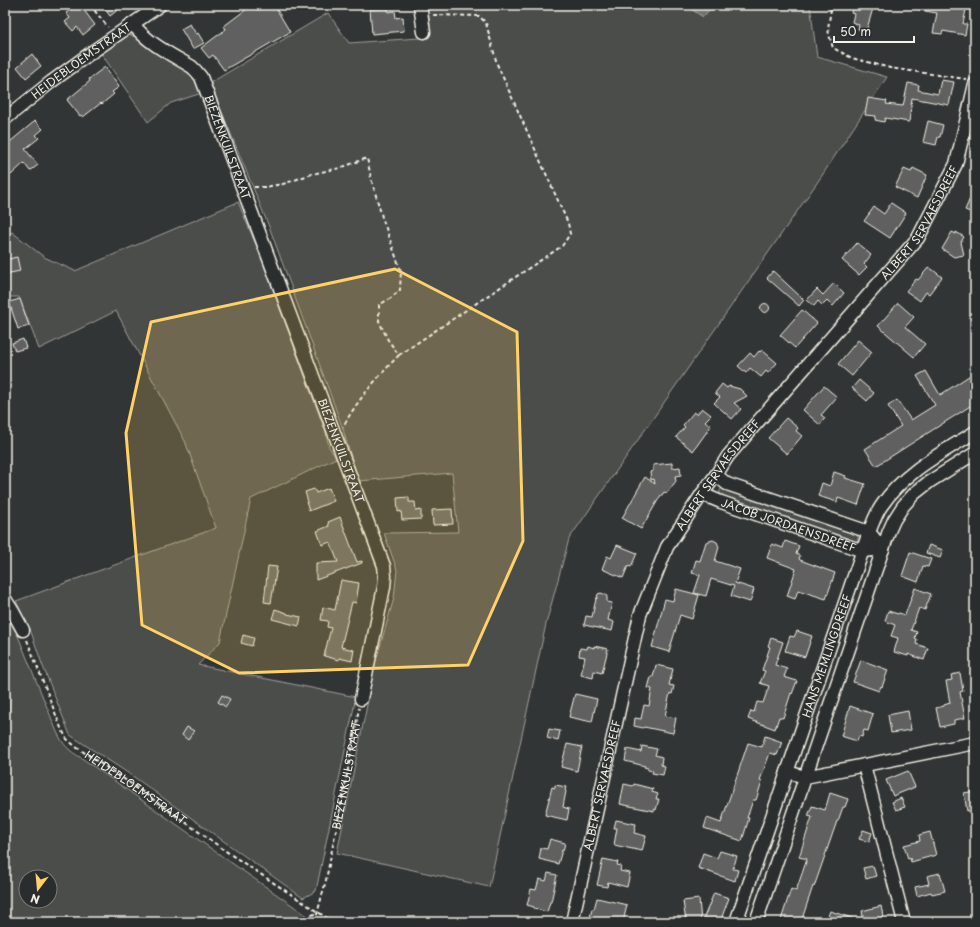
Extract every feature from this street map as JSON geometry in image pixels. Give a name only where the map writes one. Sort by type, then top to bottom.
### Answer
[{"type":"street","name":"HEIDEBLOEMSTRAAT","points":[[5,119],[51,82],[115,35],[160,5]]},
{"type":"street","points":[[421,10],[424,32]]},
{"type":"street","name":"BIEZENKUILSTRAAT","points":[[133,24],[147,39],[192,67],[201,77],[384,566],[384,587],[361,699]]},
{"type":"street","name":"ALBERT SERVAESDREEF","points":[[572,922],[640,615],[667,547],[728,456],[918,238],[956,164],[972,82]]},
{"type":"street","name":"HANS MEMLINGDREEF","points":[[736,922],[869,532],[881,506],[897,486],[917,469],[975,432]]},
{"type":"street","name":"HANS MEMLINGDREEF","points":[[756,922],[894,520],[903,506],[929,482],[975,453]]},
{"type":"street","name":"JACOB JORDAENSDREEF","points":[[716,475],[727,484],[869,532],[883,549]]},
{"type":"street","name":"JACOB JORDAENSDREEF","points":[[702,494],[721,502],[863,551],[883,549]]},
{"type":"street","points":[[5,599],[23,630]]},
{"type":"street","points":[[787,772],[805,777],[975,743]]},
{"type":"street","points":[[864,765],[904,922]]},
{"type":"path","points":[[90,5],[115,35]]},
{"type":"path","points":[[831,9],[828,35],[833,48],[852,58],[890,68],[972,82]]},
{"type":"path","points":[[349,415],[381,373],[398,355],[562,246],[570,234],[568,223],[497,64],[486,23],[479,16],[421,10]]},
{"type":"path","points":[[243,187],[265,187],[283,184],[312,174],[340,168],[367,158],[382,217],[401,270],[400,290],[391,298],[379,305],[379,320],[388,340],[398,355]]},
{"type":"path","name":"HEIDEBLOEMSTRAAT","points":[[23,630],[61,728],[67,739],[76,747],[130,783],[230,854],[333,922]]},
{"type":"path","name":"BIEZENKUILSTRAAT","points":[[315,922],[326,880],[361,699]]},
{"type":"path","points":[[299,922],[318,912]]},
{"type":"highlighted area","points":[[395,269],[517,332],[523,541],[468,665],[239,673],[142,625],[126,433],[151,322]]},
{"type":"shaded area","points":[[454,5],[810,5],[817,57],[887,77],[821,177],[569,539],[546,624],[489,887],[337,853],[372,674],[394,598],[397,570],[384,533],[458,532],[452,473],[359,481],[343,429],[270,229],[210,83],[328,13],[349,43],[429,36],[427,10]]},
{"type":"shaded area","points":[[685,5],[720,5],[716,9],[709,10],[703,17]]},
{"type":"shaded area","points":[[126,35],[135,36],[192,74],[202,93],[171,103],[148,122],[101,53]]},
{"type":"shaded area","points":[[238,202],[259,252],[326,433],[329,447],[336,458],[251,499],[220,642],[198,665],[356,697],[316,891],[303,898],[134,777],[70,735],[30,629],[16,601],[216,528],[185,441],[116,311],[39,349],[19,297],[5,297],[5,237],[12,232],[44,257],[75,271]]},
{"type":"shaded area","points":[[723,487],[856,534],[858,539],[856,542],[852,543],[721,497],[720,492]]},
{"type":"shaded area","points":[[10,622],[18,636],[57,732],[67,747],[309,917],[308,922],[5,922],[5,723],[9,715],[10,696],[5,684],[5,627]]},
{"type":"building","points":[[76,5],[80,5],[95,25],[83,35],[77,27],[73,31],[65,22],[70,18],[66,13]]},
{"type":"building","points":[[102,5],[124,5],[110,16]]},
{"type":"building","points":[[252,5],[255,5],[258,10],[267,5],[274,5],[290,32],[224,70],[213,55],[209,58],[201,48],[226,29],[224,26]]},
{"type":"building","points":[[853,5],[874,5],[866,32],[858,29],[859,25],[852,22],[854,14],[851,13]]},
{"type":"building","points":[[920,5],[967,5],[963,24],[967,24],[965,35],[943,31],[942,34],[933,33],[937,13],[919,10]]},
{"type":"building","points":[[388,8],[388,12],[395,11],[396,18],[403,17],[404,31],[372,34],[370,9]]},
{"type":"building","points":[[190,24],[204,43],[193,49],[181,29]]},
{"type":"building","points":[[32,54],[41,66],[26,78],[17,67]]},
{"type":"building","points":[[105,67],[119,87],[112,92],[114,94],[102,104],[101,103],[83,117],[82,115],[80,116],[67,100],[90,81],[89,79]]},
{"type":"building","points":[[941,80],[954,82],[949,105],[912,98],[909,122],[885,118],[884,122],[875,120],[876,116],[865,115],[868,98],[887,101],[886,104],[903,106],[908,83],[919,85],[918,90],[938,94]]},
{"type":"building","points":[[35,121],[43,129],[36,135],[39,138],[25,149],[38,165],[30,171],[24,163],[11,175],[10,174],[5,178],[5,146]]},
{"type":"building","points":[[928,121],[943,125],[936,145],[923,142]]},
{"type":"building","points":[[913,168],[927,175],[917,198],[895,187],[904,169],[911,172]]},
{"type":"building","points":[[975,187],[975,214],[965,210]]},
{"type":"building","points":[[891,203],[906,213],[890,238],[864,221],[874,207],[884,214]]},
{"type":"building","points":[[952,232],[956,234],[956,232],[964,237],[961,242],[964,255],[954,257],[942,249]]},
{"type":"building","points":[[857,243],[871,255],[864,264],[867,267],[859,275],[842,260]]},
{"type":"building","points":[[17,257],[20,271],[5,274],[5,260]]},
{"type":"building","points":[[929,267],[942,277],[929,294],[926,292],[920,301],[906,291]]},
{"type":"building","points":[[773,271],[804,300],[799,306],[767,278]]},
{"type":"building","points":[[834,283],[844,293],[833,306],[827,300],[822,305],[818,301],[814,306],[807,300],[817,289],[823,295]]},
{"type":"building","points":[[20,299],[29,326],[18,329],[9,302]]},
{"type":"building","points":[[765,303],[770,308],[765,313],[760,308]]},
{"type":"building","points":[[898,303],[914,317],[905,327],[925,344],[914,357],[878,326]]},
{"type":"building","points":[[802,310],[817,323],[795,348],[780,335]]},
{"type":"building","points":[[23,339],[26,348],[15,351],[12,343]]},
{"type":"building","points":[[858,340],[872,352],[852,376],[838,364]]},
{"type":"building","points":[[762,350],[777,363],[768,373],[766,371],[761,377],[750,368],[746,373],[738,366],[750,353],[754,357],[759,351],[760,352]]},
{"type":"building","points":[[926,371],[940,395],[975,372],[975,403],[876,466],[865,449],[901,426],[888,406],[897,400],[911,420],[935,405],[917,376]]},
{"type":"building","points":[[859,380],[874,393],[867,401],[852,388]]},
{"type":"building","points":[[722,384],[727,388],[729,386],[740,389],[747,396],[734,403],[741,409],[732,419],[714,403],[720,397],[715,393]]},
{"type":"building","points":[[824,386],[837,397],[821,415],[825,418],[820,425],[803,410]]},
{"type":"building","points":[[702,408],[711,415],[705,421],[711,426],[693,451],[676,437],[685,427],[683,425],[694,412],[697,414]]},
{"type":"building","points":[[786,418],[798,428],[796,431],[802,436],[787,454],[768,438]]},
{"type":"building","points":[[672,463],[672,468],[680,467],[681,475],[675,476],[676,481],[667,493],[664,492],[661,495],[641,529],[622,518],[645,477],[655,484],[654,479],[651,480],[650,472],[653,471],[653,465]]},
{"type":"building","points":[[834,472],[846,476],[845,478],[865,484],[858,505],[838,498],[837,502],[818,496],[822,483],[830,486]]},
{"type":"building","points":[[329,488],[334,501],[309,511],[305,492],[314,489],[316,493]]},
{"type":"building","points":[[409,497],[409,502],[415,502],[416,511],[421,510],[421,519],[402,520],[401,511],[398,512],[397,498]]},
{"type":"building","points":[[452,509],[453,524],[433,525],[432,510]]},
{"type":"building","points":[[340,517],[357,562],[362,561],[362,563],[316,580],[316,563],[338,562],[330,542],[322,545],[317,531],[329,526],[328,522]]},
{"type":"building","points":[[713,540],[717,542],[719,547],[715,561],[740,569],[735,583],[754,589],[750,602],[731,596],[734,586],[711,579],[706,596],[694,593],[700,575],[692,573],[696,560],[700,561],[706,542]]},
{"type":"building","points":[[785,541],[799,546],[796,554],[800,556],[800,560],[835,573],[826,599],[798,590],[795,599],[787,596],[796,569],[767,558],[772,544],[783,548]]},
{"type":"building","points":[[617,545],[637,553],[631,567],[628,566],[623,578],[602,569],[607,556],[611,558]]},
{"type":"building","points":[[929,545],[943,550],[940,558],[926,553]]},
{"type":"building","points":[[910,552],[931,559],[928,567],[923,566],[918,582],[902,576]]},
{"type":"building","points":[[268,566],[277,567],[271,603],[264,602]]},
{"type":"building","points":[[341,580],[359,583],[356,603],[352,602],[341,647],[354,650],[352,661],[339,658],[339,660],[324,656],[331,628],[327,627],[328,621],[321,620],[323,607],[335,610]]},
{"type":"building","points":[[915,588],[931,594],[925,610],[919,608],[911,630],[917,632],[915,638],[917,639],[916,644],[928,648],[924,660],[908,654],[908,656],[894,652],[898,638],[891,636],[895,625],[885,621],[888,611],[905,615]]},
{"type":"building","points":[[676,589],[699,595],[692,619],[680,615],[669,652],[652,647],[665,599],[673,601]]},
{"type":"building","points":[[601,593],[606,595],[607,602],[612,603],[608,620],[614,622],[612,631],[584,625],[586,616],[592,617],[596,599],[598,594]]},
{"type":"building","points":[[275,609],[287,614],[301,617],[299,626],[272,619]]},
{"type":"building","points":[[797,631],[812,636],[805,657],[785,651],[790,636],[794,637]]},
{"type":"building","points":[[243,635],[254,638],[252,646],[241,643]]},
{"type":"building","points":[[771,638],[783,642],[775,665],[787,669],[784,677],[797,681],[792,694],[791,693],[783,718],[779,717],[775,729],[748,719],[751,711],[754,712],[757,702],[763,703],[769,686],[760,683],[765,671],[762,670],[770,647],[768,646]]},
{"type":"building","points":[[588,646],[608,649],[602,673],[594,671],[593,678],[581,675],[585,657],[579,656],[580,648],[587,649]]},
{"type":"building","points":[[861,660],[888,670],[879,691],[853,682]]},
{"type":"building","points":[[656,665],[673,669],[669,685],[674,686],[672,694],[670,693],[665,716],[676,718],[673,733],[634,726],[635,718],[641,719],[644,705],[649,706],[652,689],[648,688]]},
{"type":"building","points":[[960,673],[963,691],[960,692],[965,718],[954,720],[954,724],[940,727],[936,708],[950,703],[946,681],[952,680],[951,675]]},
{"type":"building","points":[[575,694],[597,699],[592,722],[569,717]]},
{"type":"building","points":[[222,695],[230,699],[226,707],[218,702]]},
{"type":"building","points":[[850,706],[873,714],[868,731],[864,730],[862,737],[859,736],[857,741],[841,736]]},
{"type":"building","points":[[908,711],[911,730],[891,733],[888,715]]},
{"type":"building","points":[[187,727],[194,731],[188,740],[182,735]]},
{"type":"building","points":[[549,729],[560,731],[558,741],[547,738]]},
{"type":"building","points":[[765,736],[782,742],[777,755],[770,753],[760,780],[762,781],[756,800],[753,800],[747,818],[749,818],[742,841],[704,828],[707,818],[721,823],[748,743],[762,747]]},
{"type":"building","points":[[567,744],[582,747],[577,771],[561,767]]},
{"type":"building","points":[[642,746],[657,749],[655,755],[662,757],[661,765],[665,766],[663,775],[652,773],[653,771],[648,770],[648,768],[644,767],[645,766],[625,761],[627,749],[641,752]]},
{"type":"building","points":[[908,771],[915,787],[893,796],[886,780]]},
{"type":"building","points":[[624,784],[633,786],[634,784],[653,789],[652,792],[658,794],[656,799],[659,799],[656,810],[654,809],[654,811],[620,804]]},
{"type":"building","points":[[555,785],[566,787],[563,807],[569,809],[567,820],[545,815],[552,787],[555,788]]},
{"type":"building","points":[[975,791],[975,809],[967,811],[964,793]]},
{"type":"building","points":[[830,793],[848,799],[837,821],[801,922],[785,922],[781,920],[791,889],[796,891],[807,859],[799,857],[812,817],[808,816],[812,806],[825,810]]},
{"type":"building","points":[[901,798],[905,807],[896,810],[892,802]]},
{"type":"building","points":[[616,820],[636,824],[634,833],[646,836],[642,851],[614,845],[617,828],[614,828]]},
{"type":"building","points":[[863,830],[872,833],[869,842],[859,839]]},
{"type":"building","points":[[930,832],[936,855],[911,862],[910,858],[908,859],[904,845],[920,841],[919,835]]},
{"type":"building","points":[[550,839],[565,843],[558,864],[539,859],[541,848],[547,849]]},
{"type":"building","points":[[720,851],[737,856],[733,869],[738,870],[735,881],[698,868],[703,853],[717,858]]},
{"type":"building","points":[[603,859],[618,862],[617,865],[621,866],[620,871],[630,873],[627,887],[608,882],[607,887],[597,885]]},
{"type":"building","points":[[873,866],[876,876],[866,879],[863,868]]},
{"type":"building","points":[[548,873],[557,875],[551,902],[547,912],[527,905],[531,889],[536,890],[539,879],[546,881]]},
{"type":"building","points":[[940,873],[945,891],[932,894],[931,892],[917,896],[915,887],[929,884],[927,876]]},
{"type":"building","points":[[714,893],[729,898],[720,922],[702,922]]},
{"type":"building","points":[[597,898],[627,905],[623,922],[607,922],[590,918]]},
{"type":"building","points":[[699,899],[701,922],[686,922],[683,901]]},
{"type":"building","points":[[881,906],[883,922],[864,922],[862,911]]},
{"type":"building","points":[[830,911],[858,920],[858,922],[837,922],[827,919]]}]
